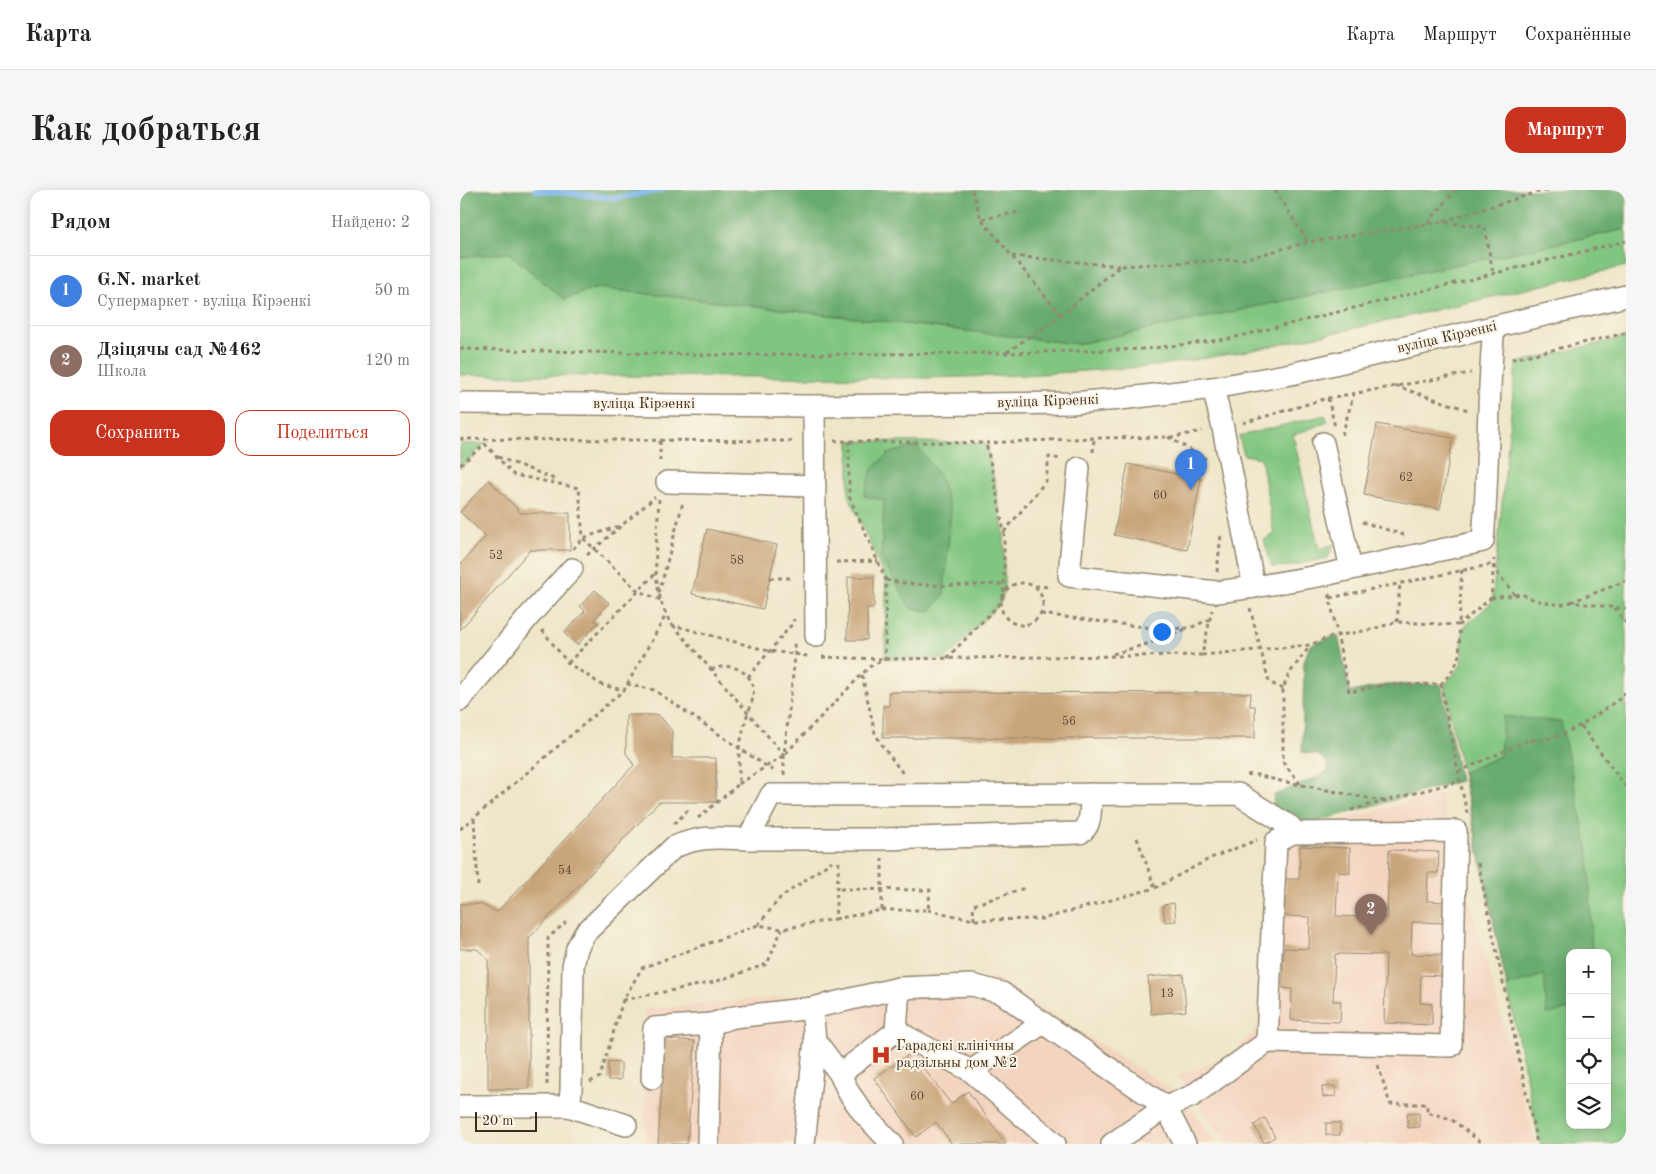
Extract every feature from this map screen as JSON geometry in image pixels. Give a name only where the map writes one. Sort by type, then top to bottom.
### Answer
[{"type":"street","name":"вуліца Кірэенкі","points":[[460,403],[814,406],[1071,403],[1213,388],[1291,374],[1626,296]]},
{"type":"street","points":[[1079,460],[1069,576],[1250,582],[1324,575],[1483,541],[1487,500],[1490,369],[1494,327]]},
{"type":"street","points":[[1213,388],[1250,582]]},
{"type":"street","points":[[814,406],[816,636]]},
{"type":"street","points":[[1334,438],[1351,569]]},
{"type":"street","points":[[664,475],[815,486]]},
{"type":"street","points":[[460,700],[530,615],[572,569]]},
{"type":"street","points":[[570,1098],[573,966],[576,948],[585,933],[674,847],[692,840],[710,837],[748,839],[882,839],[1080,833],[1086,830],[1088,825],[1091,794]]},
{"type":"street","points":[[748,839],[771,795],[1238,794],[1292,830],[1456,831],[1451,1046],[1267,1042],[1192,1096],[1166,1107],[1112,1144]]},
{"type":"street","points":[[1267,1042],[1276,842],[1292,830]]},
{"type":"street","points":[[652,1078],[654,1028],[711,1024],[734,1017],[812,1008],[899,988],[972,985],[1002,993],[1166,1107],[1185,1144]]},
{"type":"street","points":[[840,1074],[896,1031],[899,988]]},
{"type":"street","points":[[804,1144],[815,1040],[812,1008]]},
{"type":"street","points":[[971,1071],[1043,1023]]},
{"type":"street","points":[[708,1144],[711,1024]]},
{"type":"street","points":[[896,1031],[971,1071],[1055,1144]]},
{"type":"street","points":[[815,1040],[840,1074],[849,1093],[864,1114],[892,1144]]},
{"type":"street","points":[[460,1106],[570,1098],[626,1125]]},
{"type":"path","points":[[972,190],[981,219],[1061,315]]},
{"type":"path","points":[[1275,190],[1308,242]]},
{"type":"path","points":[[1428,224],[1455,190]]},
{"type":"path","points":[[1012,256],[1120,266],[1245,259],[1308,242],[1442,222],[1538,192],[1551,190]]},
{"type":"path","points":[[981,219],[1020,212]]},
{"type":"path","points":[[1442,222],[1485,227],[1493,274]]},
{"type":"path","points":[[460,349],[715,355],[1007,353],[1146,349],[1228,339],[1626,241]]},
{"type":"path","points":[[1007,353],[1061,315],[1120,266]]},
{"type":"path","points":[[1395,386],[1468,410]]},
{"type":"path","points":[[1334,438],[1354,393]]},
{"type":"path","points":[[1328,398],[1334,438]]},
{"type":"path","points":[[1167,437],[1215,464]]},
{"type":"path","points":[[1004,533],[1046,481],[1049,457],[1079,460],[1094,438]]},
{"type":"path","points":[[485,440],[485,444],[514,475],[579,488],[583,538],[638,591],[661,600]]},
{"type":"path","points":[[660,441],[664,475]]},
{"type":"path","points":[[849,441],[849,496],[886,580],[885,659]]},
{"type":"path","points":[[986,442],[1004,533],[1004,584],[1001,602],[1005,616],[1016,624],[1030,623],[1037,620],[1041,614],[1043,602],[1039,590],[1034,586]]},
{"type":"path","points":[[460,465],[485,444]]},
{"type":"path","points":[[496,456],[552,478],[555,483]]},
{"type":"path","points":[[572,569],[660,493],[656,573],[658,594],[666,615],[672,625],[784,755]]},
{"type":"path","points":[[658,594],[686,494]]},
{"type":"path","points":[[1359,528],[1357,520],[1406,536],[1398,538]]},
{"type":"path","points":[[583,538],[620,526]]},
{"type":"path","points":[[1202,655],[1217,581],[1221,533]]},
{"type":"path","points":[[1300,784],[1283,762],[1283,689],[1289,674],[1310,645],[1318,640],[1369,630],[1397,622],[1459,625],[1462,570],[1466,546]]},
{"type":"path","points":[[770,578],[801,578],[801,562],[878,561]]},
{"type":"path","points":[[1330,598],[1493,564],[1498,574],[1515,595]]},
{"type":"path","points":[[1208,570],[1217,581],[1250,582],[1261,650],[1269,682],[1283,689]]},
{"type":"path","points":[[568,664],[656,573]]},
{"type":"path","points":[[1324,575],[1350,692],[1386,685],[1441,684],[1468,820]]},
{"type":"path","points":[[886,580],[925,585],[1004,584]]},
{"type":"path","points":[[1002,596],[1005,590],[1016,583],[1022,582],[1034,586],[1058,587]]},
{"type":"path","points":[[1491,598],[1522,594],[1534,600],[1560,605],[1626,582]]},
{"type":"path","points":[[1397,622],[1400,583]]},
{"type":"path","points":[[946,658],[1001,602]]},
{"type":"path","points":[[1571,602],[1626,609]]},
{"type":"path","points":[[1613,608],[1626,623]]},
{"type":"path","points":[[1041,614],[1161,629],[1190,628]]},
{"type":"path","points":[[530,615],[568,664],[602,685],[624,690]]},
{"type":"path","points":[[460,829],[624,690],[666,615]]},
{"type":"path","points":[[794,631],[795,615]]},
{"type":"path","points":[[1108,655],[1150,643],[1210,619]]},
{"type":"path","points":[[748,677],[793,623]]},
{"type":"path","points":[[672,625],[769,651],[795,656],[885,659],[1202,655],[1310,645]]},
{"type":"path","points":[[627,684],[654,690],[784,778],[784,755],[795,656],[794,639]]},
{"type":"path","points":[[697,819],[739,784],[784,755],[868,667],[885,659]]},
{"type":"path","points":[[711,670],[726,666],[742,671],[748,677],[754,692],[754,700],[748,713],[739,748],[739,784]]},
{"type":"path","points":[[862,675],[875,733],[905,777]]},
{"type":"path","points":[[1458,772],[1529,740],[1540,741],[1581,726],[1622,697],[1626,691]]},
{"type":"path","points":[[1581,726],[1626,788]]},
{"type":"path","points":[[1253,774],[1383,801]]},
{"type":"path","points":[[1346,812],[1460,781]]},
{"type":"path","points":[[474,818],[478,886]]},
{"type":"path","points":[[570,1098],[600,1077],[623,1000],[642,968],[758,925],[782,929],[882,910],[928,910],[974,920],[1042,919],[1155,888],[1211,858],[1292,830]]},
{"type":"path","points":[[1137,838],[1155,888]]},
{"type":"path","points":[[882,839],[882,910]]},
{"type":"path","points":[[758,925],[780,898],[839,856],[835,918]]},
{"type":"path","points":[[1477,858],[1538,1144]]},
{"type":"path","points":[[974,920],[973,905],[1026,888]]},
{"type":"path","points":[[838,889],[930,890],[928,910]]},
{"type":"path","points":[[623,1000],[714,982],[766,964],[782,929]]},
{"type":"path","points":[[1372,1044],[1390,1104],[1427,1104],[1427,1112],[1451,1119],[1483,1144]]},
{"type":"shaded area","points":[[1440,793],[1536,1144],[1228,1144],[1178,1076],[1229,1056],[1258,1029],[1267,840]]},
{"type":"shaded area","name":"Гарадскі клінічны радзільны дом №2","points":[[996,978],[1183,1097],[1216,1144],[645,1144],[645,1009]]},
{"type":"green space","points":[[460,190],[1626,190],[1626,229],[1078,344],[598,288],[564,299],[509,253],[460,257]]},
{"type":"green space","points":[[1626,229],[1626,266],[1248,351],[1156,366],[1026,375],[930,378],[460,375],[460,257],[509,253],[564,299],[598,288],[1078,344]]},
{"type":"green space","points":[[1626,337],[1626,1144],[1540,1144],[1444,686],[1461,665],[1463,628],[1492,602],[1516,363]]},
{"type":"green space","points":[[1325,415],[1328,422],[1293,435],[1319,549],[1334,544],[1328,558],[1291,566],[1272,567],[1264,540],[1274,534],[1261,458],[1244,455],[1239,436]]},
{"type":"green space","points":[[849,441],[986,443],[1004,533],[1004,589],[1001,602],[946,659],[885,659],[886,580],[849,496]]},
{"type":"green space","points":[[460,444],[485,444],[460,469]]},
{"type":"green space","points":[[917,446],[940,477],[951,511],[944,595],[931,611],[911,609],[881,557],[884,500],[864,496],[872,469],[889,453]]},
{"type":"green space","points":[[1338,635],[1350,692],[1386,685],[1441,684],[1460,781],[1270,835],[1274,795],[1318,777],[1328,770],[1327,762],[1318,755],[1302,752],[1304,662],[1310,645]]},
{"type":"green space","points":[[1503,716],[1561,722],[1589,855],[1592,949],[1566,949],[1566,1010],[1547,1014],[1544,975],[1507,987],[1463,772],[1500,756]]},
{"type":"building","points":[[1377,424],[1453,438],[1440,509],[1364,495]]},
{"type":"building","points":[[1128,464],[1201,479],[1187,550],[1114,535]]},
{"type":"building","points":[[489,480],[521,513],[570,513],[570,550],[530,550],[460,630],[460,565],[486,536],[460,512]]},
{"type":"building","points":[[707,529],[777,545],[763,609],[692,594]]},
{"type":"building","points":[[848,577],[874,577],[874,608],[867,608],[867,640],[847,640]]},
{"type":"building","points":[[595,590],[609,603],[594,620],[598,623],[577,645],[564,633],[585,611],[580,606]]},
{"type":"building","points":[[889,692],[1251,693],[1250,706],[1255,706],[1255,738],[883,738],[883,706],[889,706]]},
{"type":"building","points":[[626,715],[659,715],[672,731],[672,758],[716,758],[716,802],[659,802],[529,938],[529,1089],[488,1089],[488,959],[477,949],[460,949],[460,904],[480,904],[497,912],[634,765],[626,753]]},
{"type":"building","points":[[1300,846],[1350,848],[1350,873],[1338,872],[1336,916],[1387,918],[1389,850],[1439,852],[1438,873],[1428,873],[1427,901],[1447,902],[1446,923],[1412,922],[1411,954],[1442,955],[1441,976],[1421,975],[1420,1003],[1432,1004],[1432,1025],[1384,1023],[1386,955],[1335,954],[1333,1001],[1341,1001],[1340,1022],[1291,1020],[1292,989],[1283,988],[1284,948],[1309,949],[1310,917],[1284,916],[1286,879],[1299,879]]},
{"type":"building","points":[[1174,903],[1176,921],[1165,922],[1163,905]]},
{"type":"building","points":[[1183,974],[1186,1011],[1151,1014],[1148,977]]},
{"type":"building","points":[[665,1039],[695,1041],[687,1144],[658,1144]]},
{"type":"building","points":[[912,1053],[951,1104],[968,1091],[1006,1144],[952,1144],[936,1122],[916,1137],[874,1078]]},
{"type":"building","points":[[608,1062],[621,1063],[621,1080],[608,1080]]},
{"type":"building","points":[[1335,1086],[1336,1096],[1323,1097],[1322,1087]]},
{"type":"building","points":[[1407,1113],[1419,1113],[1420,1127],[1408,1128]]},
{"type":"building","points":[[1265,1118],[1275,1137],[1264,1143],[1254,1125]]},
{"type":"building","points":[[1326,1123],[1340,1123],[1340,1135],[1326,1135]]},
{"type":"waterway","points":[[535,190],[615,198],[663,190]]},
{"type":"place","name":"G.N. market","points":[[1191,490]]},
{"type":"place","name":"Дзіцячы сад №462","points":[[1371,935]]},
{"type":"place","name":"Гарадскі клінічны радзільны дом №2","points":[[881,1055]]}]
